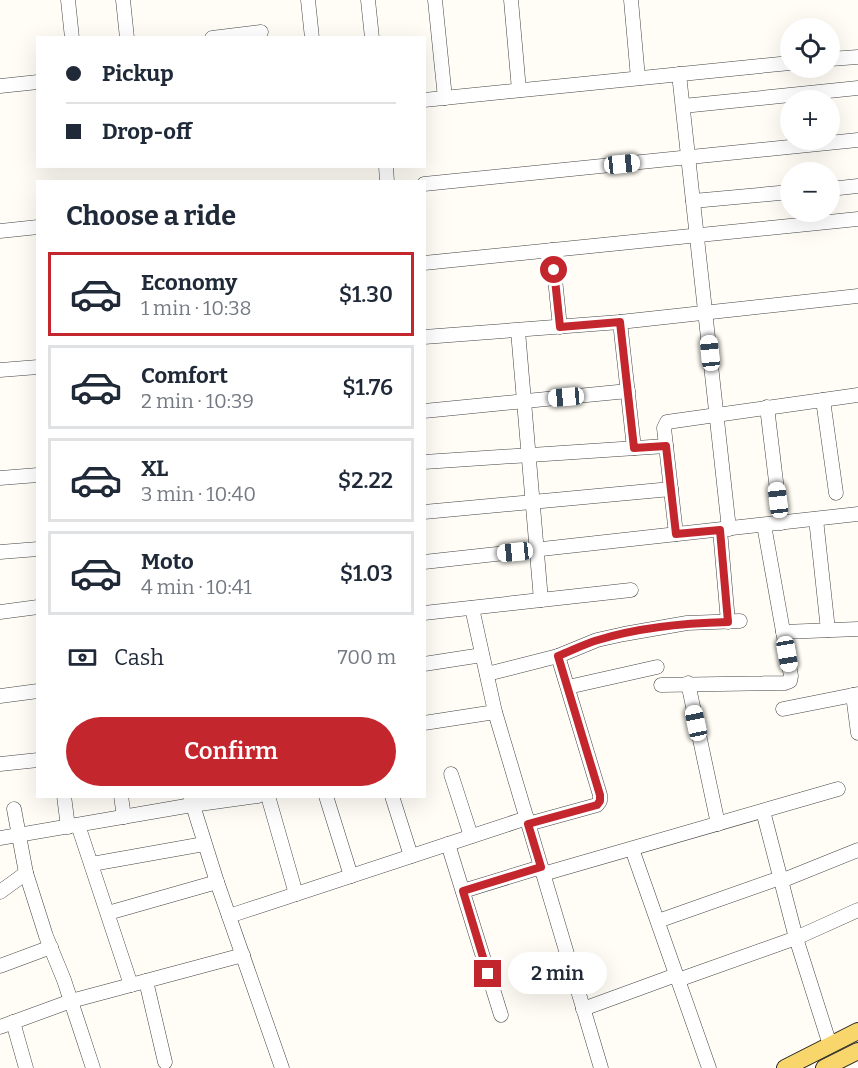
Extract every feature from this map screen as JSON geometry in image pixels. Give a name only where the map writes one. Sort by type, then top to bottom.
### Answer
[{"type":"main road","points":[[785,1068],[858,1030]]},
{"type":"main road","points":[[830,1067],[858,1051]]},
{"type":"street","points":[[68,0],[72,36]]},
{"type":"street","points":[[123,0],[127,36]]},
{"type":"street","points":[[308,0],[312,36]]},
{"type":"street","points":[[368,0],[372,36]]},
{"type":"street","points":[[435,0],[445,98]]},
{"type":"street","points":[[511,0],[519,90]]},
{"type":"street","points":[[631,0],[638,78]]},
{"type":"street","points":[[228,36],[261,32]]},
{"type":"street","points":[[840,58],[858,57]]},
{"type":"street","points":[[426,100],[780,64]]},
{"type":"street","points":[[487,674],[558,656],[597,640],[624,634],[687,623],[734,622],[717,414],[679,74]]},
{"type":"street","points":[[0,86],[36,82]]},
{"type":"street","points":[[683,106],[858,88]]},
{"type":"street","points":[[426,184],[858,140]]},
{"type":"street","points":[[840,188],[858,186]]},
{"type":"street","points":[[693,201],[780,193]]},
{"type":"street","points":[[426,263],[858,219]]},
{"type":"street","points":[[0,231],[36,227]]},
{"type":"street","points":[[552,250],[560,327]]},
{"type":"street","points":[[426,337],[620,322],[858,296]]},
{"type":"street","points":[[620,322],[634,448]]},
{"type":"street","points":[[518,331],[541,600]]},
{"type":"street","points":[[0,370],[36,367]]},
{"type":"street","points":[[426,411],[628,392]]},
{"type":"street","points":[[676,534],[664,428],[667,422],[858,395]]},
{"type":"street","points":[[823,400],[836,494]]},
{"type":"street","points":[[767,407],[781,523]]},
{"type":"street","points":[[426,462],[666,446]]},
{"type":"street","points":[[0,478],[36,475]]},
{"type":"street","points":[[426,512],[671,489]]},
{"type":"street","points":[[426,562],[858,514]]},
{"type":"street","points":[[816,519],[828,630]]},
{"type":"street","points":[[662,685],[790,681],[791,675],[764,525]]},
{"type":"street","points":[[0,552],[36,549]]},
{"type":"street","points":[[426,613],[631,590]]},
{"type":"street","points":[[0,612],[36,607]]},
{"type":"street","points":[[472,608],[495,712],[601,1068]]},
{"type":"street","points":[[783,632],[858,629]]},
{"type":"street","points":[[426,664],[482,655]]},
{"type":"street","points":[[229,916],[471,836],[597,805],[600,795],[558,656]]},
{"type":"street","points":[[568,687],[657,667]]},
{"type":"street","points":[[688,683],[718,824]]},
{"type":"street","points":[[0,696],[36,691]]},
{"type":"street","points":[[783,709],[856,695],[858,733]]},
{"type":"street","points":[[426,723],[495,712]]},
{"type":"street","points":[[0,764],[36,760]]},
{"type":"street","points":[[451,774],[471,836]]},
{"type":"street","points":[[463,891],[632,849],[838,789]]},
{"type":"street","points":[[65,798],[73,826],[92,864],[131,985]]},
{"type":"street","points":[[121,798],[124,817]]},
{"type":"street","points":[[0,838],[124,817],[191,801],[231,798]]},
{"type":"street","points":[[269,798],[296,894]]},
{"type":"street","points":[[327,798],[351,876]]},
{"type":"street","points":[[393,798],[411,856]]},
{"type":"street","points":[[191,801],[282,1068]]},
{"type":"street","points":[[14,809],[26,873],[93,1068]]},
{"type":"street","points":[[763,811],[796,938],[830,1045]]},
{"type":"street","points":[[92,864],[204,844]]},
{"type":"street","points":[[448,844],[501,1015]]},
{"type":"street","points":[[632,849],[709,1068]]},
{"type":"street","points":[[658,921],[858,850]]},
{"type":"street","points":[[0,892],[26,873]]},
{"type":"street","points":[[108,913],[217,882]]},
{"type":"street","points":[[583,1009],[796,938],[858,910]]},
{"type":"street","points":[[0,966],[51,947]]},
{"type":"street","points":[[26,1068],[6,1025],[71,1001],[243,955]]},
{"type":"street","points":[[146,981],[165,1062]]},
{"type":"route","points":[[488,974],[463,891],[541,867],[528,824],[597,805],[600,801],[558,656],[597,640],[624,634],[687,623],[728,622],[720,530],[676,534],[666,446],[634,448],[620,322],[560,327],[554,270]]}]
